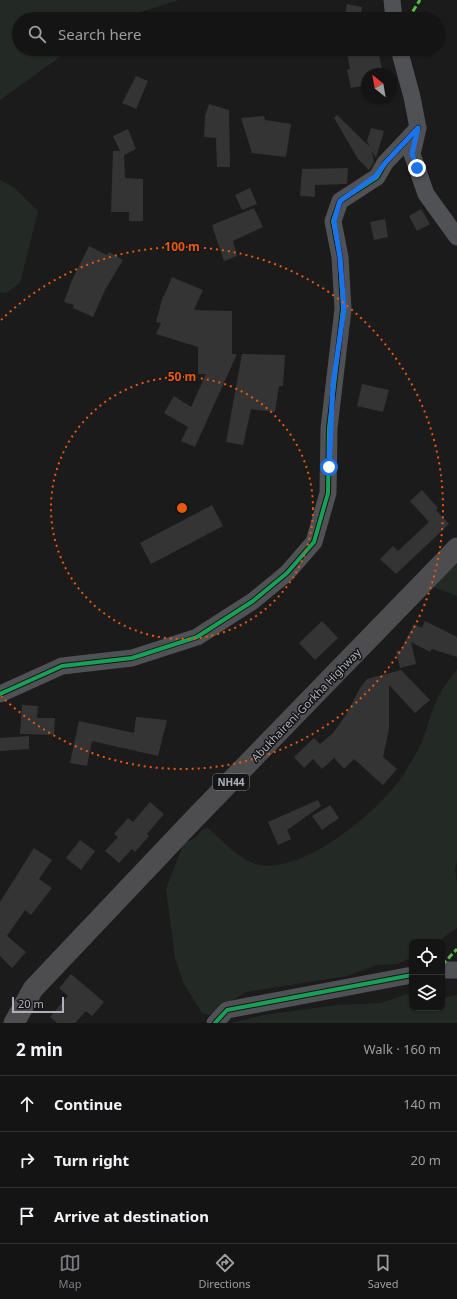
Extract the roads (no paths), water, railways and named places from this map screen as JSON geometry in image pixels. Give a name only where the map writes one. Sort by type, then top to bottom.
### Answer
[{"type":"main road","name":"Abukhaireni-Gorkha Highway","points":[[14,1023],[33,990],[194,819],[457,548]]},
{"type":"street","points":[[392,0],[393,12]]},
{"type":"street","points":[[401,56],[412,97],[418,128],[412,154],[426,194],[457,237]]},
{"type":"street","points":[[0,694],[62,666],[132,658],[197,637],[253,601],[282,578],[314,542],[328,493],[330,421],[344,309],[340,257],[334,221],[340,201],[376,176],[385,163],[418,128]]},
{"type":"street","points":[[445,970],[457,970]]},
{"type":"street","points":[[215,1023],[226,1010],[409,976]]}]
